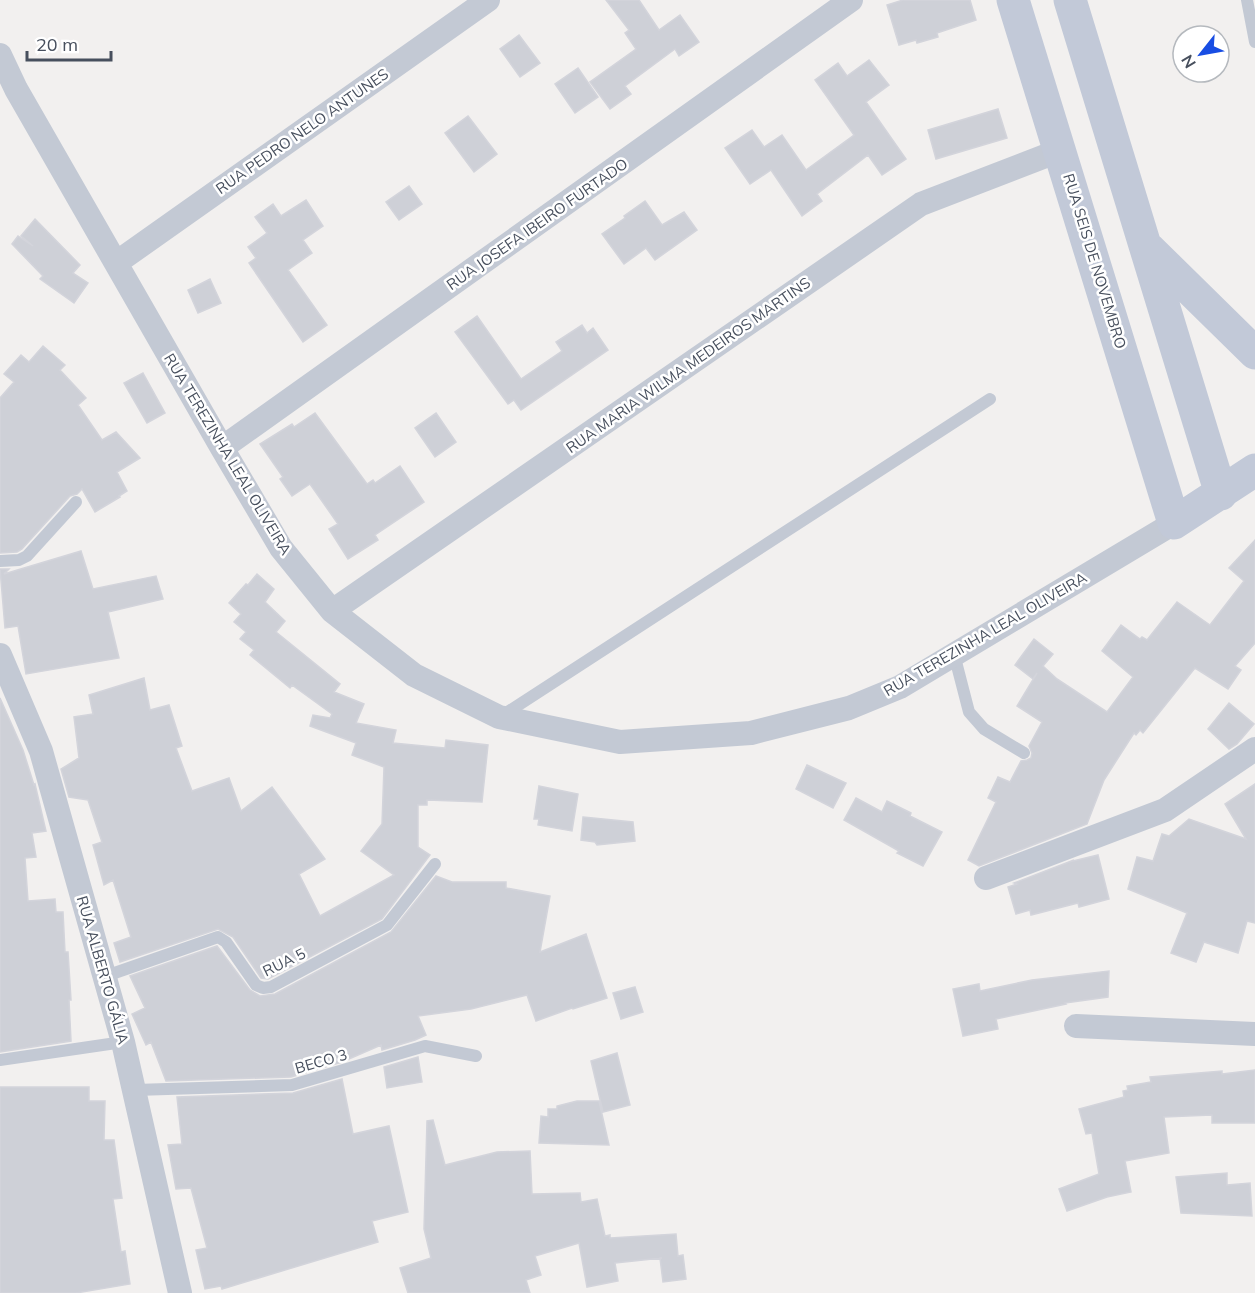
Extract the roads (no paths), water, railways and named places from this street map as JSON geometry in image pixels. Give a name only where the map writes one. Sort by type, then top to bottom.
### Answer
[{"type":"street","name":"RUA JOSEFA IBEIRO FURTADO","points":[[222,448],[852,0]]},
{"type":"street","name":"RUA SEIS DE NOVEMBRO","points":[[1013,0],[1174,523]]},
{"type":"street","points":[[1070,0],[1221,494]]},
{"type":"street","name":"RUA PEDRO NELO ANTUNES","points":[[117,263],[479,2]]},
{"type":"street","name":"RUA TEREZINHA LEAL OLIVEIRA","points":[[0,55],[16,89],[281,548],[332,611],[414,675],[499,717],[620,742],[751,733],[849,708],[900,687],[1174,523],[1255,470]]},
{"type":"street","name":"RUA MARIA WILMA MEDEIROS MARTINS","points":[[332,611],[921,204],[1061,150]]},
{"type":"street","points":[[1146,247],[1255,352]]},
{"type":"street","name":"RUA ALBERTO GÁLIA","points":[[0,655],[41,751],[123,1042],[180,1293]]},
{"type":"street","points":[[986,878],[1165,810],[1255,749]]},
{"type":"street","points":[[1076,1026],[1255,1034]]},
{"type":"lane","points":[[1247,0],[1255,42]]},
{"type":"lane","points":[[499,717],[990,399]]},
{"type":"lane","points":[[0,561],[19,560],[27,556],[76,502]]},
{"type":"lane","points":[[954,654],[969,712],[984,729],[1024,753]]},
{"type":"lane","name":"RUA 5","points":[[103,977],[218,937],[226,942],[256,985],[263,988],[271,987],[387,925],[435,864]]},
{"type":"lane","points":[[0,1060],[123,1042]]},
{"type":"lane","name":"BECO 3","points":[[135,1090],[292,1086],[425,1046],[476,1056]]}]
